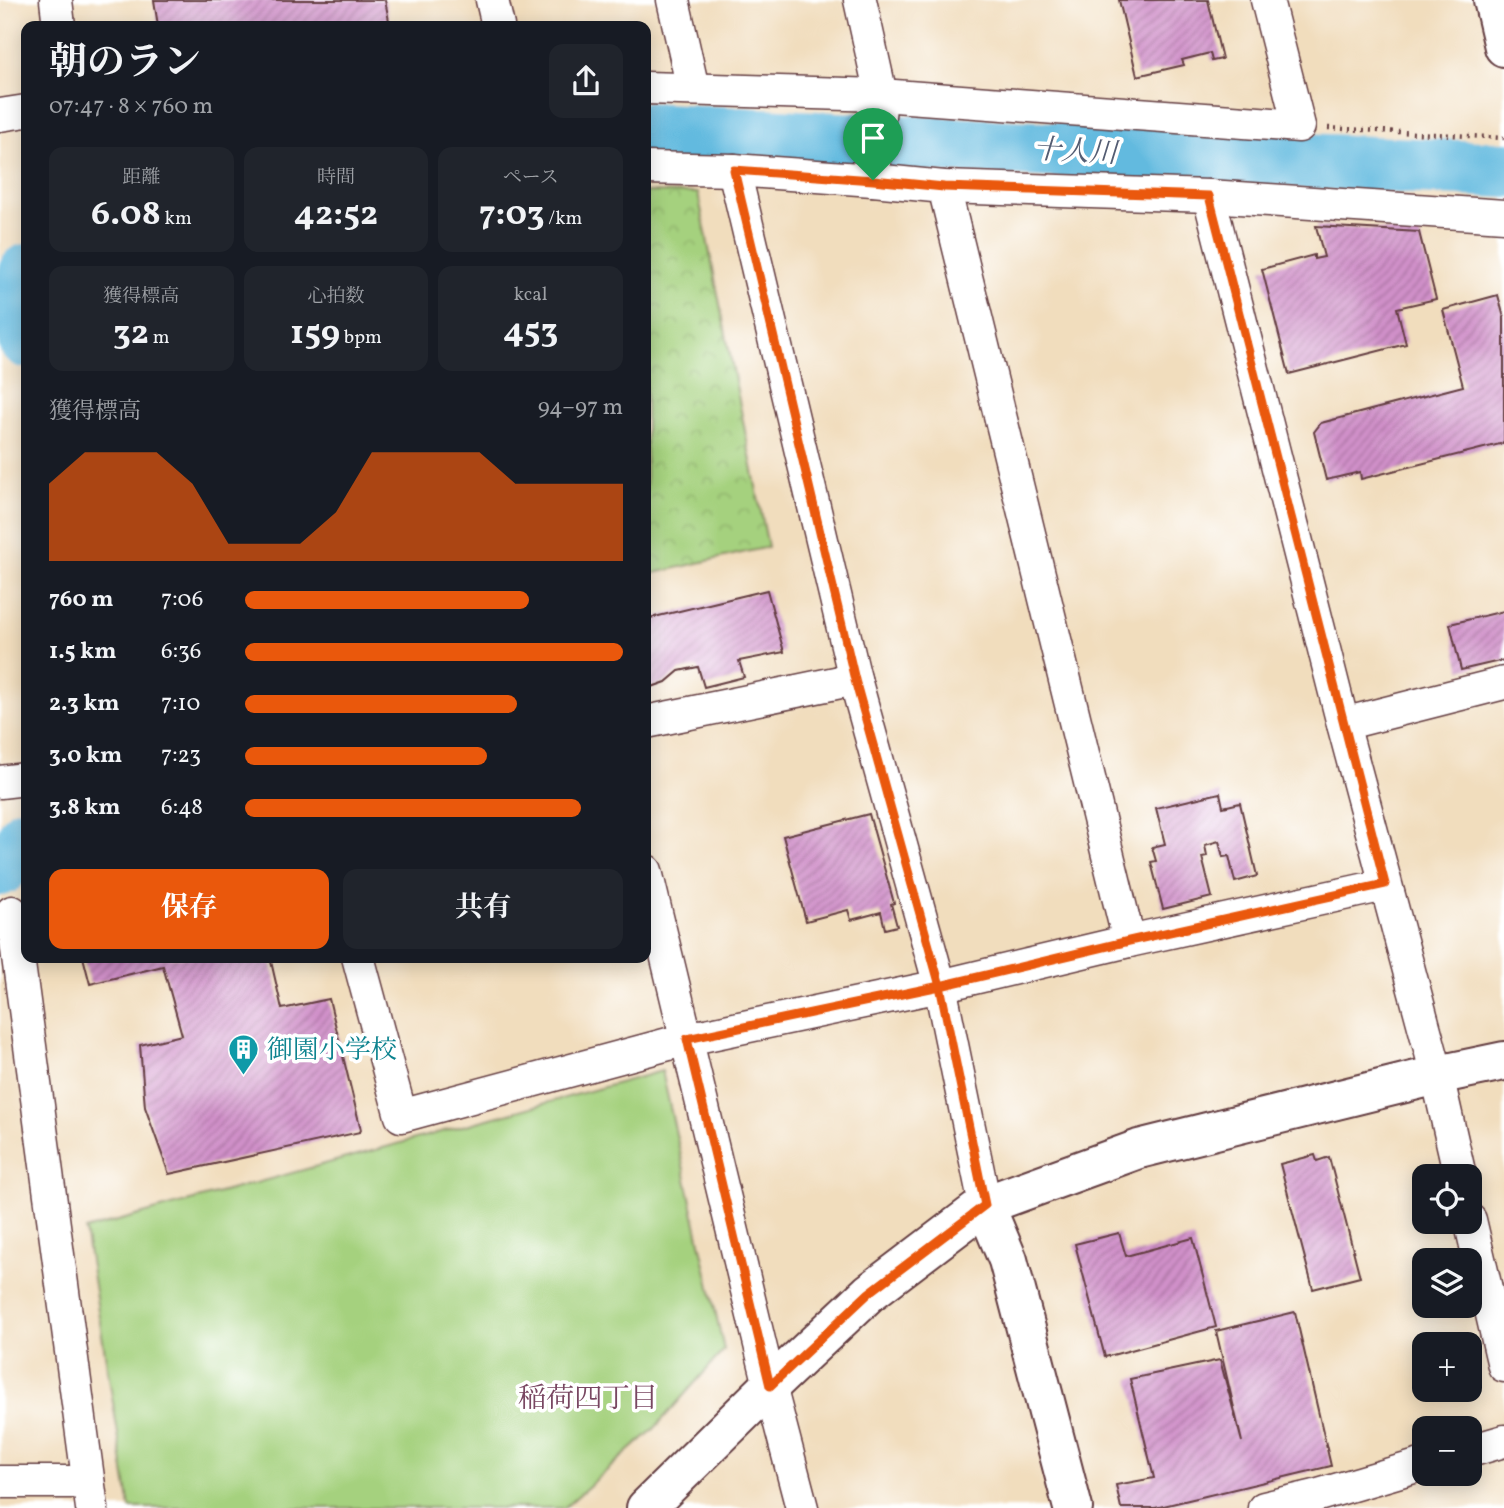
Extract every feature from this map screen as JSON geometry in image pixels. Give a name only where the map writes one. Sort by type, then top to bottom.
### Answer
[{"type":"street","points":[[56,0],[58,21]]},
{"type":"street","points":[[492,0],[497,21]]},
{"type":"street","points":[[673,0],[693,89]]},
{"type":"street","points":[[860,0],[880,108],[874,173]]},
{"type":"street","points":[[651,88],[693,89],[880,108],[1299,126],[1267,0]]},
{"type":"street","points":[[1493,0],[1504,47]]},
{"type":"street","points":[[0,115],[21,112]]},
{"type":"street","points":[[651,168],[874,173],[944,187],[1209,196],[1504,216]]},
{"type":"street","points":[[734,170],[855,680],[940,986],[985,1205],[1009,1260],[1073,1508]]},
{"type":"street","points":[[944,187],[1129,941]]},
{"type":"street","points":[[1209,196],[1343,724],[1437,1075],[1457,1164]]},
{"type":"street","points":[[651,721],[855,680]]},
{"type":"street","points":[[1343,724],[1504,683]]},
{"type":"street","points":[[360,963],[401,1116],[687,1039],[940,986],[1385,884]]},
{"type":"street","points":[[651,891],[802,1508]]},
{"type":"street","points":[[0,1482],[90,1495],[13,909]]},
{"type":"street","points":[[646,1508],[869,1293],[985,1205],[1139,1149],[1504,1061]]},
{"type":"street","points":[[1473,1234],[1504,1366]]},
{"type":"street","points":[[1482,1447],[1504,1441]]},
{"type":"street","points":[[1264,1508],[1316,1502],[1412,1468]]},
{"type":"path","points":[[1299,126],[1504,138]]},
{"type":"green space","points":[[651,192],[698,193],[768,547],[651,574]]},
{"type":"green space","points":[[662,1071],[724,1350],[654,1429],[564,1508],[130,1508],[85,1230]]},
{"type":"building","points":[[154,0],[385,0],[389,21],[157,21]]},
{"type":"building","points":[[1119,0],[1208,0],[1222,59],[1212,61],[1210,53],[1182,60],[1184,65],[1137,76]]},
{"type":"building","points":[[1316,226],[1419,232],[1436,299],[1397,308],[1406,344],[1289,374],[1262,269],[1314,255],[1314,259],[1324,257]]},
{"type":"building","points":[[1498,295],[1504,318],[1504,443],[1361,479],[1360,472],[1326,480],[1314,432],[1321,423],[1463,386],[1443,310]]},
{"type":"building","points":[[767,590],[784,652],[739,661],[744,677],[704,687],[698,667],[679,671],[666,682],[651,687],[651,618]]},
{"type":"building","points":[[1504,611],[1504,660],[1461,670],[1450,624]]},
{"type":"building","points":[[1220,793],[1223,807],[1240,803],[1257,876],[1235,882],[1229,856],[1223,857],[1219,841],[1205,845],[1207,856],[1202,857],[1212,897],[1163,909],[1151,862],[1156,861],[1152,847],[1165,844],[1156,808]]},
{"type":"building","points":[[869,814],[894,903],[891,904],[897,926],[885,929],[881,912],[851,920],[848,910],[806,921],[783,836]]},
{"type":"building","name":"御園小学校","points":[[85,963],[271,963],[282,1009],[329,999],[360,1132],[169,1174],[145,1107],[140,1045],[182,1035],[163,966],[90,984]]},
{"type":"building","points":[[1315,1155],[1317,1161],[1329,1157],[1360,1277],[1313,1289],[1280,1164]]},
{"type":"building","points":[[1119,1233],[1126,1256],[1193,1238],[1216,1327],[1105,1357],[1075,1244]]},
{"type":"building","points":[[1295,1312],[1331,1466],[1155,1508],[1121,1508],[1116,1485],[1154,1478],[1130,1379],[1220,1360],[1242,1442],[1216,1331]]},
{"type":"waterway","name":"十人川","points":[[651,130],[1504,170]]},
{"type":"waterway","name":"十人川","points":[[0,868],[21,848]]},
{"type":"place","name":"御園小学校","points":[[244,1076]]},
{"type":"district","name":"稲荷四丁目","points":[[588,1397]]},
{"type":"route","points":[[873,180],[734,170],[855,680],[940,986],[985,1205],[869,1293],[770,1386],[687,1039],[940,986],[1385,884],[1209,196],[944,187],[873,180]]}]
